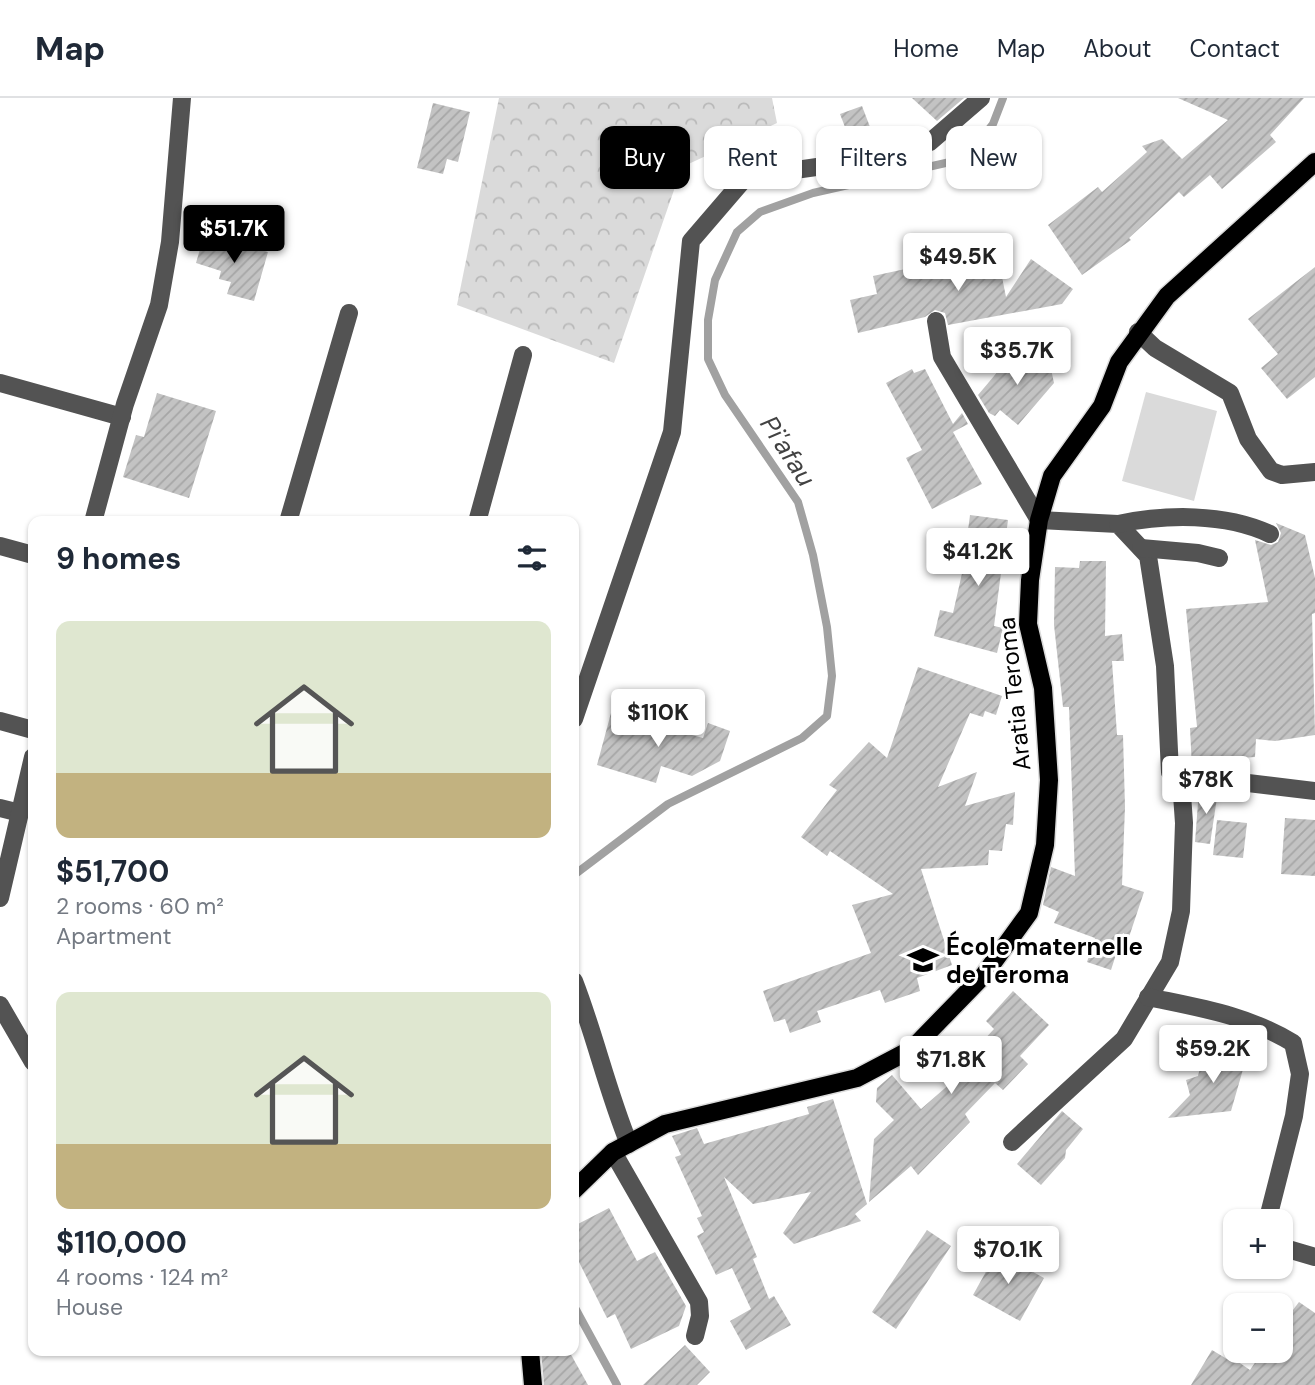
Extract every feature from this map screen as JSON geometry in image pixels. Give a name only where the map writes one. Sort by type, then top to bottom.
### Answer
[{"type":"main road","name":"Aratia Teroma","points":[[579,1186],[621,1148],[665,1124],[857,1078],[912,1049],[984,975],[1029,914],[1045,845],[1048,780],[1043,688],[1028,624],[1030,580],[1039,520],[1052,476],[1102,406],[1119,362],[1138,332],[1167,296],[1315,162]]},
{"type":"main road","points":[[530,1356],[533,1385]]},
{"type":"street","points":[[95,516],[122,417],[159,305],[170,242],[181,98]]},
{"type":"street","points":[[579,704],[671,432],[691,241],[746,177],[859,161],[930,142],[981,98]]},
{"type":"street","points":[[290,516],[349,313]]},
{"type":"street","points":[[936,321],[942,357],[1039,520],[1118,524],[1147,518],[1184,518],[1252,526],[1270,534]]},
{"type":"street","points":[[1138,332],[1155,348],[1230,393],[1248,439],[1271,471],[1282,475],[1315,471]]},
{"type":"street","points":[[479,516],[523,355]]},
{"type":"street","points":[[0,383],[122,417]]},
{"type":"street","points":[[1118,524],[1148,556],[1160,619],[1170,772],[1181,780],[1206,778],[1315,791]]},
{"type":"street","points":[[0,546],[28,554]]},
{"type":"street","points":[[1141,548],[1219,558]]},
{"type":"street","points":[[0,721],[28,729]]},
{"type":"street","points":[[0,898],[28,779]]},
{"type":"street","points":[[1012,1142],[1124,1039],[1170,962],[1181,911],[1184,823],[1181,780]]},
{"type":"street","points":[[0,808],[20,813]]},
{"type":"street","points":[[579,994],[598,1044],[621,1148],[699,1302],[700,1316],[695,1336]]},
{"type":"street","points":[[1149,997],[1223,1011],[1267,1027],[1293,1043],[1300,1074],[1294,1116],[1268,1209]]},
{"type":"street","points":[[0,1004],[28,1053]]},
{"type":"street","points":[[1293,1251],[1315,1257]]},
{"type":"green space","points":[[499,98],[772,98],[777,123],[771,126],[704,126],[704,157],[690,163],[690,126],[600,126],[600,189],[674,189],[614,363],[457,305]]},
{"type":"green space","points":[[1146,392],[1217,411],[1194,501],[1122,481]]},
{"type":"building","points":[[912,98],[964,98],[937,121]]},
{"type":"building","points":[[1178,98],[1304,98],[1270,135],[1276,142],[1222,189],[1210,175],[1184,197],[1179,192],[1129,238],[1131,240],[1082,275],[1048,225],[1098,187],[1102,192],[1147,152],[1142,146],[1162,139],[1182,159],[1228,120]]},
{"type":"building","points":[[433,103],[470,112],[458,162],[447,159],[443,174],[417,168]]},
{"type":"building","points":[[862,106],[870,126],[845,126],[840,114]]},
{"type":"building","points":[[204,235],[268,252],[254,301],[227,294],[231,282],[219,279],[221,271],[196,263]]},
{"type":"building","points":[[995,242],[1006,297],[1031,259],[1073,289],[1062,304],[948,325],[945,313],[935,310],[925,317],[858,333],[850,300],[877,294],[873,276],[910,268],[913,277],[968,267],[964,248]]},
{"type":"building","points":[[1315,267],[1315,377],[1287,399],[1261,368],[1278,354],[1248,319]]},
{"type":"building","points":[[1016,350],[1051,369],[1054,383],[1018,425],[1000,410],[995,416],[989,413],[978,395]]},
{"type":"building","points":[[912,369],[914,373],[925,369],[953,424],[962,413],[968,424],[953,432],[982,484],[932,509],[906,458],[922,450],[886,383]]},
{"type":"building","points":[[157,393],[216,411],[189,498],[123,477],[136,435],[144,437]]},
{"type":"building","points":[[970,515],[1008,520],[994,626],[1003,628],[997,653],[934,636],[940,610],[953,613],[963,569]]},
{"type":"building","points":[[1276,523],[1305,535],[1315,578],[1315,613],[1312,614],[1315,735],[1275,741],[1256,739],[1255,757],[1240,758],[1240,769],[1192,768],[1190,728],[1197,727],[1186,609],[1268,602],[1255,540],[1271,545],[1278,542],[1281,533]]},
{"type":"building","points":[[1080,561],[1106,561],[1105,636],[1122,634],[1124,661],[1112,661],[1117,735],[1123,735],[1125,807],[1122,885],[1144,892],[1129,937],[1123,933],[1111,970],[1087,962],[1095,938],[1054,923],[1059,912],[1043,905],[1051,867],[1075,876],[1069,707],[1063,707],[1054,625],[1055,567],[1079,568]]},
{"type":"building","points":[[918,667],[1002,696],[996,715],[985,711],[983,717],[970,713],[938,787],[977,772],[965,806],[1015,792],[1013,825],[1006,824],[1002,851],[989,850],[988,865],[921,869],[952,965],[917,978],[920,991],[885,1003],[880,990],[817,1011],[821,1022],[790,1033],[785,1019],[774,1022],[763,991],[871,953],[852,905],[893,894],[830,851],[827,856],[801,837],[837,790],[829,785],[869,742],[887,758]]},
{"type":"building","points":[[611,713],[703,738],[708,723],[730,731],[720,761],[692,776],[661,766],[656,783],[597,765]]},
{"type":"building","points":[[1199,790],[1218,791],[1210,844],[1195,842]]},
{"type":"building","points":[[1285,818],[1315,820],[1315,876],[1281,874]]},
{"type":"building","points":[[1217,820],[1247,823],[1243,858],[1213,855]]},
{"type":"building","points":[[1013,991],[1049,1025],[1020,1056],[1028,1064],[1003,1090],[995,1083],[965,1114],[970,1122],[918,1175],[911,1166],[869,1202],[874,1139],[894,1120],[876,1102],[877,1088],[892,1075],[921,1109],[960,1075],[955,1071],[994,1029],[986,1021]]},
{"type":"building","points":[[1205,1048],[1246,1059],[1231,1111],[1168,1118],[1190,1095],[1186,1080],[1198,1076]]},
{"type":"building","points":[[833,1099],[867,1204],[855,1214],[861,1221],[794,1244],[783,1233],[811,1192],[753,1204],[724,1177],[757,1257],[753,1259],[769,1299],[774,1296],[791,1325],[746,1350],[730,1321],[751,1309],[732,1268],[716,1275],[697,1236],[704,1232],[697,1218],[702,1216],[675,1157],[681,1155],[672,1136],[697,1128],[704,1144],[809,1114],[807,1107]]},
{"type":"building","points":[[1062,1111],[1083,1129],[1066,1150],[1065,1158],[1041,1185],[1017,1164]]},
{"type":"building","points":[[609,1208],[637,1261],[655,1252],[686,1306],[679,1326],[631,1349],[615,1314],[607,1318],[579,1262],[579,1223]]},
{"type":"building","points":[[927,1230],[951,1246],[896,1329],[872,1312]]},
{"type":"building","points":[[997,1252],[1044,1278],[1020,1321],[973,1295]]},
{"type":"building","points":[[1299,1302],[1315,1313],[1315,1385],[1191,1385],[1212,1350],[1223,1357],[1223,1363],[1240,1363],[1250,1370],[1255,1363],[1293,1363],[1293,1310]]},
{"type":"building","points":[[685,1345],[710,1372],[697,1385],[643,1385]]},
{"type":"building","points":[[541,1356],[572,1356],[588,1385],[544,1385]]},
{"type":"waterway","name":"Pi'afau","points":[[579,871],[668,804],[802,738],[827,716],[832,676],[827,627],[813,555],[798,502],[725,395],[708,359],[708,320],[715,280],[737,232],[760,212],[813,193],[950,162],[974,148],[993,124],[1003,98]]},
{"type":"waterway","name":"Pi'afau","points":[[579,1315],[617,1385]]},
{"type":"place","name":"École maternelle de Teroma","points":[[923,960]]}]
